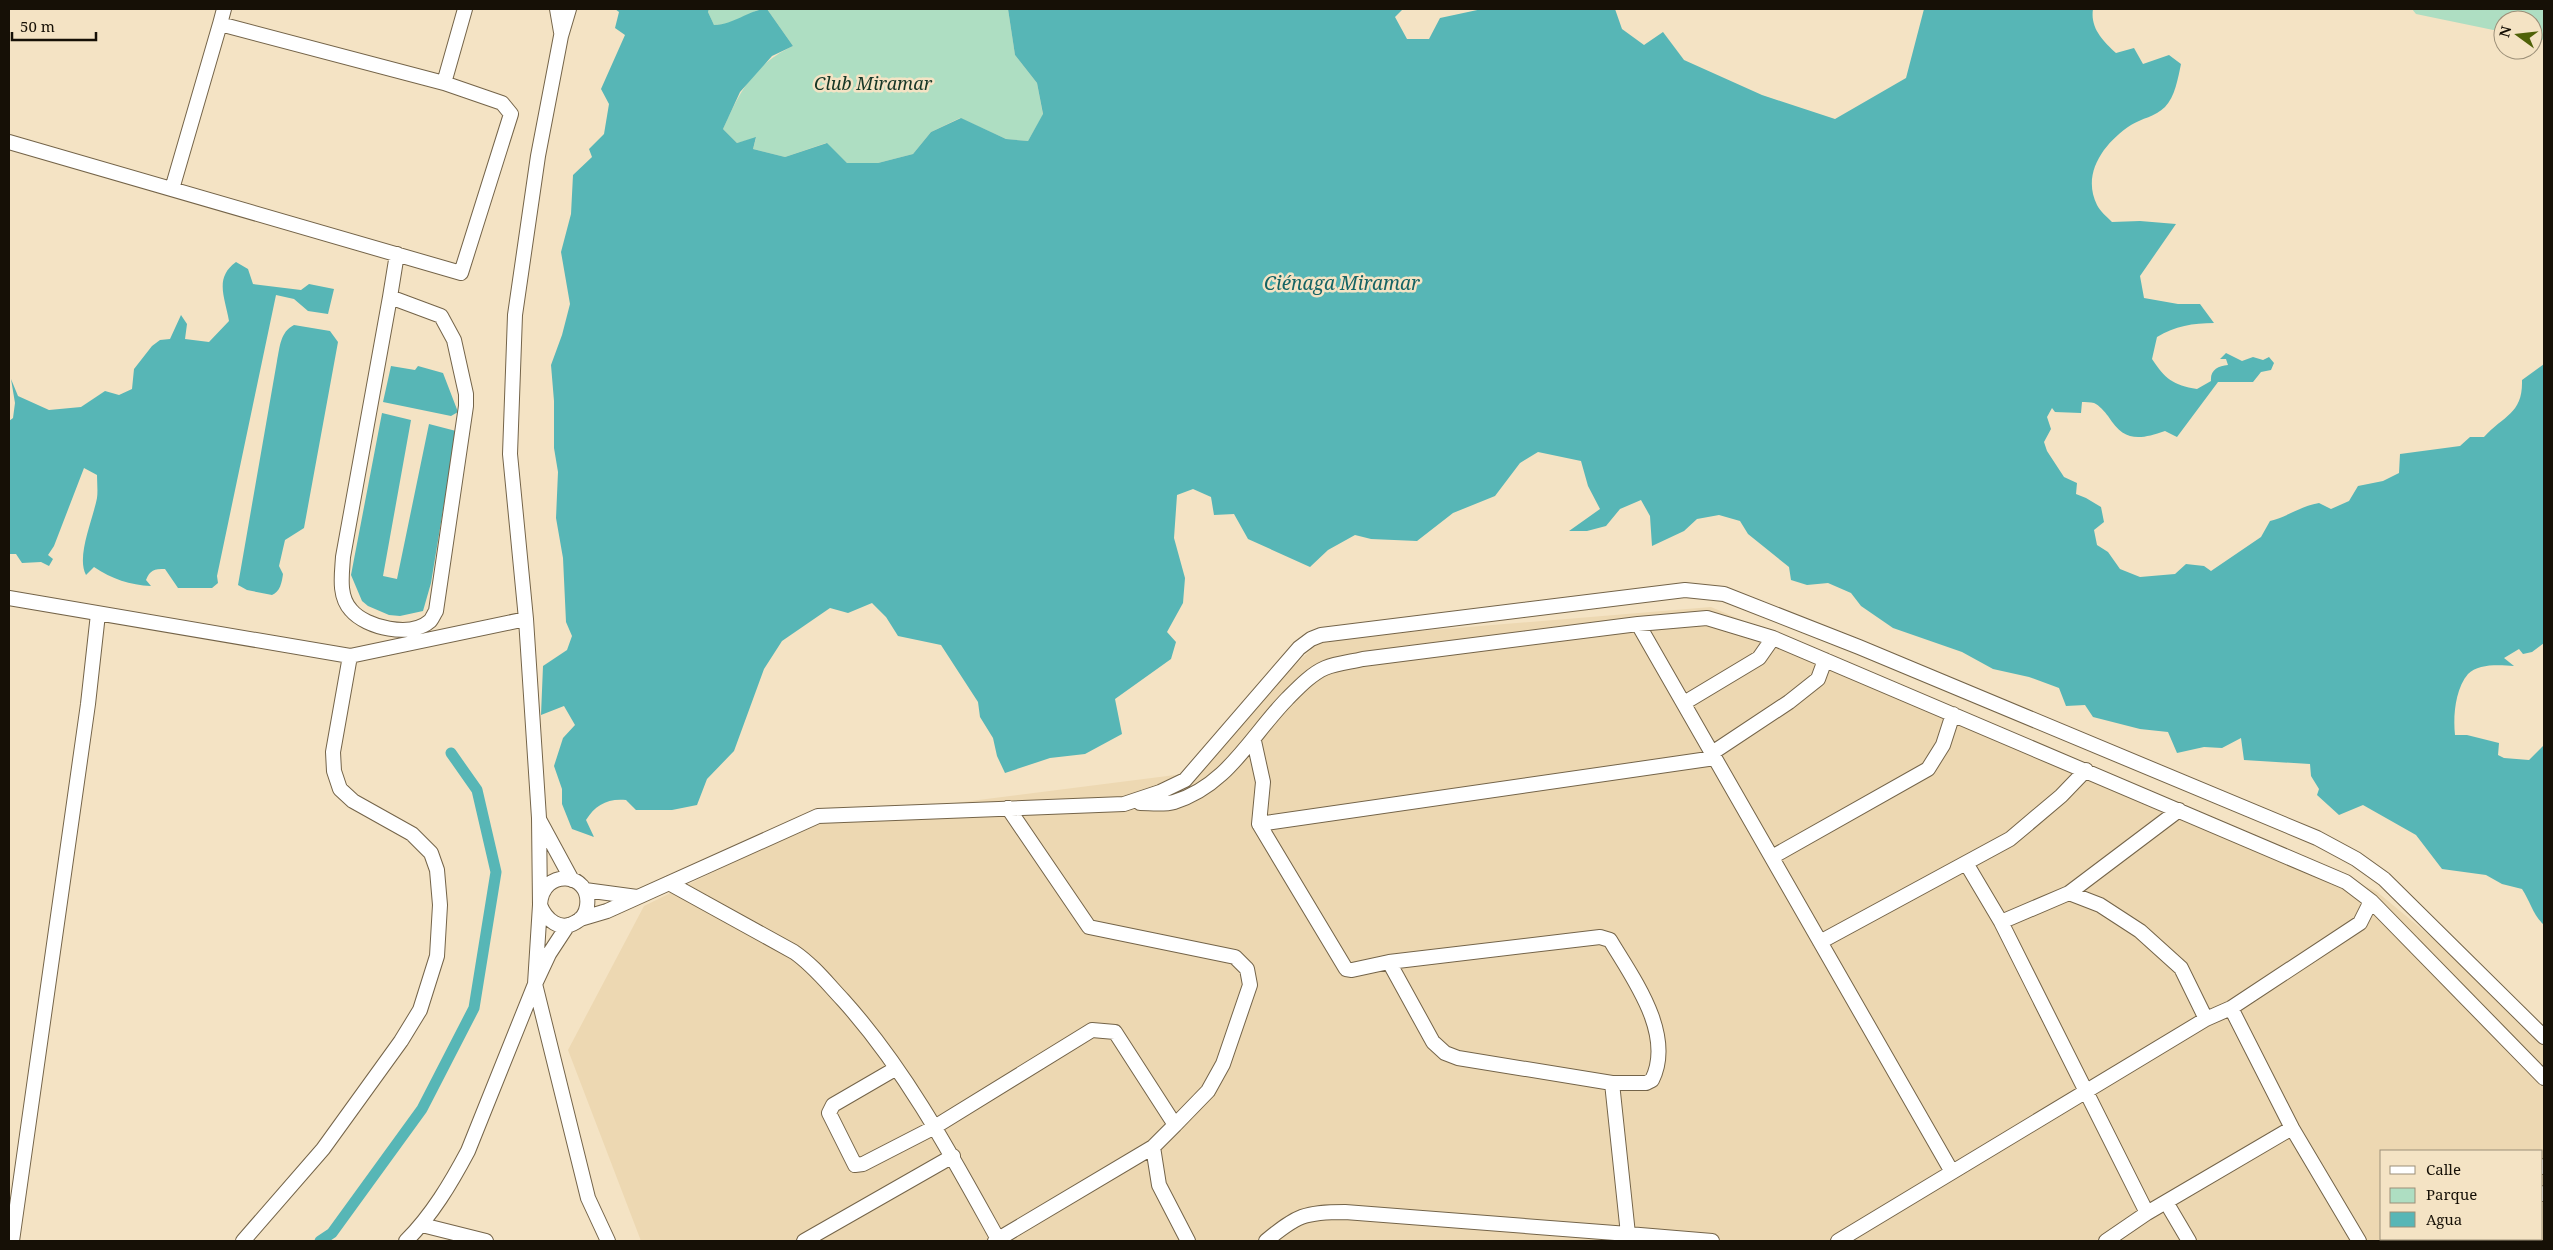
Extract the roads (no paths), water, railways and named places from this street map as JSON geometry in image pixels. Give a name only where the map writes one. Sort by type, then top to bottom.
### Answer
[{"type":"street","points":[[172,189],[224,9]]},
{"type":"street","points":[[444,83],[465,9]]},
{"type":"street","points":[[557,9],[561,36]]},
{"type":"street","points":[[569,9],[561,36],[538,156],[515,315],[510,454],[526,618],[539,818],[540,905],[550,921],[558,925],[574,922],[607,911],[818,816],[1172,803],[1194,793],[1227,771],[1254,740],[1274,712],[1299,686],[1325,668],[1363,659],[1638,624],[1708,618],[1773,638],[2346,882],[2371,901],[2544,1078]]},
{"type":"street","points":[[9,142],[461,273],[511,114],[502,103],[444,83],[220,24]]},
{"type":"street","points":[[390,297],[430,310],[441,316],[449,327],[454,340],[466,406],[436,611],[430,621],[417,627],[397,630],[374,625],[351,610],[344,597],[342,582],[343,557],[397,254]]},
{"type":"street","points":[[1124,804],[1160,792],[1185,780],[1299,648],[1311,639],[1331,634],[1686,590],[1724,594],[1859,647],[2317,838],[2356,859],[2384,879],[2544,1037]]},
{"type":"street","points":[[9,598],[350,656],[526,618]]},
{"type":"street","points":[[12,1241],[14,1185],[88,704],[98,614]]},
{"type":"street","points":[[1638,624],[1952,1172]]},
{"type":"street","points":[[1684,703],[1759,658],[1773,638]]},
{"type":"street","points":[[244,1241],[323,1149],[400,1041],[420,1010],[436,956],[440,905],[437,870],[431,853],[412,834],[353,801],[340,789],[334,771],[333,752],[350,656]]},
{"type":"street","points":[[1260,824],[1713,755],[1789,702],[1818,679],[1826,660]]},
{"type":"street","points":[[1772,857],[1928,770],[1943,745],[1953,714]]},
{"type":"street","points":[[1254,740],[1263,782],[1260,824],[1341,964],[1346,969],[1352,970],[1389,962],[1605,937],[1610,940],[1645,998],[1653,1018],[1658,1052],[1652,1080],[1646,1083],[1612,1083],[1458,1058],[1444,1053],[1433,1042],[1389,962]]},
{"type":"street","points":[[1820,942],[2010,839],[2061,796],[2086,770]]},
{"type":"street","points":[[669,883],[804,959],[875,1036],[952,1156],[997,1241],[1153,1147],[1175,1125],[1208,1091],[1224,1064],[1250,985],[1247,969],[1235,957],[1089,927],[1008,808]]},
{"type":"street","points":[[2001,922],[2069,893],[2179,810]]},
{"type":"street","points":[[539,818],[572,880],[585,890],[637,897]]},
{"type":"street","points":[[1966,863],[2001,922],[2148,1213]]},
{"type":"street","points":[[572,880],[556,879],[549,883],[541,897],[535,984],[588,1198],[608,1241]]},
{"type":"street","points":[[406,1241],[422,1225],[455,1175],[468,1151],[535,984],[557,941],[586,911],[588,900],[585,890]]},
{"type":"street","points":[[2069,893],[2100,905],[2132,926],[2181,968],[2206,1019]]},
{"type":"street","points":[[1838,1241],[2206,1019],[2231,1008],[2360,923],[2371,901]]},
{"type":"street","points":[[2231,1008],[2292,1128],[2359,1241]]},
{"type":"street","points":[[895,1069],[833,1105],[830,1113],[855,1165],[863,1164],[933,1128],[1092,1030],[1115,1032],[1175,1125]]},
{"type":"street","points":[[1612,1083],[1628,1234]]},
{"type":"street","points":[[2106,1241],[2166,1202],[2292,1128]]},
{"type":"street","points":[[1153,1147],[1159,1185],[1188,1241]]},
{"type":"street","points":[[804,1241],[952,1156]]},
{"type":"street","points":[[2166,1202],[2189,1241]]},
{"type":"street","points":[[1266,1241],[1295,1218],[1320,1212],[1345,1212],[1712,1241]]},
{"type":"street","points":[[422,1225],[486,1241]]},
{"type":"water","name":"Ciénaga Miramar","points":[[615,9],[709,9],[708,12],[714,25],[729,22],[754,11],[767,9],[793,46],[772,56],[740,92],[723,129],[737,143],[756,137],[753,149],[785,157],[827,143],[847,163],[878,163],[913,154],[931,132],[961,118],[1006,139],[1028,141],[1043,114],[1037,83],[1015,55],[1008,9],[1403,9],[1395,17],[1407,39],[1429,39],[1440,18],[1482,9],[1615,9],[1622,29],[1644,45],[1663,32],[1684,60],[1762,95],[1835,119],[1906,78],[1924,9],[2093,9],[2094,22],[2098,34],[2116,53],[2134,48],[2143,64],[2169,55],[2181,64],[2176,87],[2165,107],[2157,113],[2131,125],[2112,140],[2098,159],[2092,181],[2097,205],[2112,222],[2140,221],[2176,224],[2140,276],[2144,298],[2178,304],[2200,304],[2214,323],[2184,326],[2157,337],[2152,359],[2161,372],[2170,380],[2197,389],[2211,381],[2215,369],[2228,365],[2226,359],[2220,359],[2226,353],[2242,361],[2253,357],[2263,360],[2269,357],[2274,363],[2271,370],[2261,372],[2253,382],[2218,382],[2177,437],[2165,431],[2140,437],[2126,435],[2120,431],[2102,409],[2093,403],[2082,402],[2081,413],[2055,412],[2052,408],[2047,417],[2051,429],[2044,442],[2047,451],[2064,477],[2077,483],[2076,494],[2101,507],[2104,522],[2094,530],[2097,545],[2108,552],[2120,569],[2140,577],[2175,574],[2186,564],[2204,566],[2211,571],[2261,537],[2270,521],[2319,503],[2331,509],[2349,501],[2358,486],[2383,481],[2399,473],[2400,454],[2460,446],[2470,437],[2484,437],[2516,407],[2522,380],[2544,364],[2544,643],[2532,652],[2523,654],[2519,649],[2504,658],[2514,666],[2484,666],[2472,670],[2460,687],[2454,720],[2455,735],[2467,735],[2499,743],[2498,755],[2504,758],[2529,760],[2544,745],[2544,925],[2534,912],[2522,889],[2502,884],[2486,875],[2442,869],[2416,835],[2363,805],[2339,815],[2317,795],[2319,789],[2311,776],[2310,764],[2244,760],[2241,738],[2222,748],[2204,747],[2177,753],[2168,732],[2140,729],[2093,717],[2085,705],[2066,706],[2059,688],[2029,677],[1993,669],[1962,652],[1893,628],[1861,606],[1851,593],[1828,583],[1807,585],[1791,580],[1789,567],[1748,534],[1740,521],[1719,515],[1697,519],[1684,531],[1652,546],[1650,516],[1641,500],[1620,509],[1606,526],[1587,531],[1569,531],[1600,509],[1588,486],[1581,461],[1538,452],[1520,463],[1495,496],[1453,513],[1417,541],[1371,539],[1355,535],[1328,550],[1310,567],[1248,539],[1234,514],[1214,515],[1211,497],[1193,489],[1177,495],[1174,538],[1185,578],[1183,603],[1167,632],[1176,642],[1171,659],[1115,699],[1122,734],[1085,754],[1050,758],[1005,773],[997,756],[993,738],[980,717],[978,702],[941,645],[898,636],[886,617],[872,603],[848,613],[830,608],[782,641],[764,669],[734,751],[707,779],[697,805],[672,810],[636,810],[626,800],[613,800],[598,807],[586,820],[594,837],[572,829],[562,804],[562,789],[554,766],[563,738],[575,725],[564,706],[541,715],[543,666],[567,650],[572,636],[566,622],[563,558],[556,518],[558,472],[554,448],[554,401],[551,365],[562,335],[570,304],[561,252],[571,214],[573,175],[592,157],[589,149],[604,134],[609,104],[601,89],[625,35],[615,28],[619,12]]},
{"type":"water","points":[[236,262],[248,269],[253,284],[301,290],[309,284],[334,289],[328,314],[308,311],[294,299],[276,295],[217,576],[218,583],[212,588],[178,588],[165,569],[155,570],[149,574],[146,580],[151,586],[121,581],[94,567],[86,575],[83,567],[84,548],[97,498],[97,475],[84,468],[54,546],[48,555],[53,559],[49,566],[41,562],[22,563],[16,554],[9,554],[9,421],[13,418],[15,403],[11,379],[18,396],[49,410],[81,407],[105,391],[119,395],[132,389],[134,369],[152,346],[160,340],[170,339],[181,315],[187,324],[185,339],[209,342],[229,321],[223,281],[229,268]]},
{"type":"water","points":[[294,325],[330,331],[338,342],[304,528],[285,540],[279,566],[283,574],[282,580],[279,589],[272,595],[247,590],[238,585],[280,345],[283,336]]},
{"type":"water","points":[[391,366],[415,370],[418,366],[443,373],[458,412],[451,416],[383,402]]},
{"type":"water","points":[[382,413],[411,420],[383,576],[397,579],[429,424],[456,431],[431,583],[423,611],[400,616],[389,615],[368,606],[362,601],[351,575]]},
{"type":"waterway","points":[[320,1241],[332,1233],[422,1109],[474,1008],[496,872],[477,790],[451,753]]},
{"type":"park label","name":"Club Miramar","points":[[873,84]]}]
